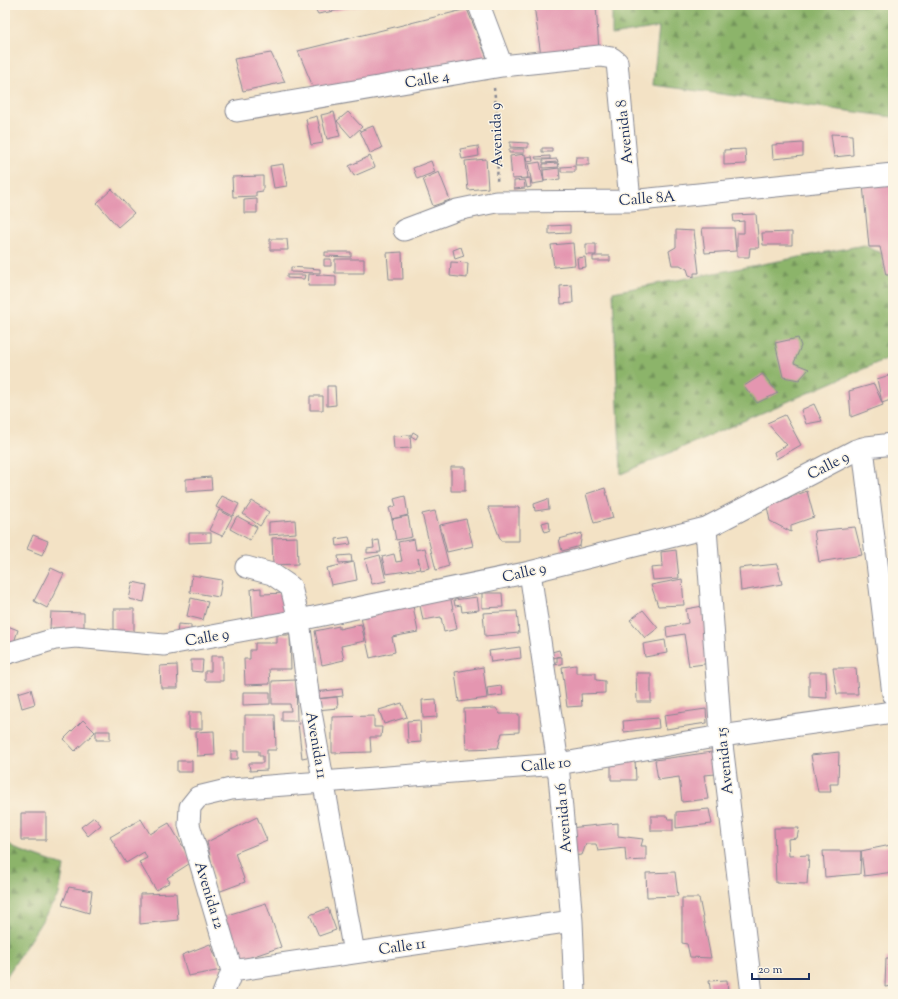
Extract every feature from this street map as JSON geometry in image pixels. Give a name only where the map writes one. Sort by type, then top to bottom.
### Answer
[{"type":"street","points":[[479,5],[496,67]]},
{"type":"street","name":"Calle 4","points":[[237,111],[496,67],[600,56],[612,58],[617,62]]},
{"type":"street","name":"Avenida 8","points":[[617,62],[630,201]]},
{"type":"street","name":"Calle 8A","points":[[404,230],[457,210],[496,202],[630,201],[893,174]]},
{"type":"street","points":[[893,433],[865,447],[893,694]]},
{"type":"street","name":"Calle 9","points":[[5,654],[55,639],[76,637],[164,645],[299,620],[530,572],[706,528],[849,454],[865,447],[893,444]]},
{"type":"street","name":"Avenida 15","points":[[706,528],[721,736],[752,994]]},
{"type":"street","name":"Avenida 11","points":[[246,567],[272,574],[291,587],[299,620],[309,701],[354,953]]},
{"type":"street","name":"Avenida 16","points":[[530,572],[558,764],[572,921],[575,994]]},
{"type":"street","name":"Calle 10","points":[[198,797],[231,789],[558,764],[721,736],[893,712]]},
{"type":"street","name":"Avenida 12","points":[[198,797],[190,807],[189,825],[232,971]]},
{"type":"street","name":"Calle 11","points":[[232,971],[572,921]]},
{"type":"street","points":[[223,994],[232,971]]},
{"type":"path","name":"Avenida 9","points":[[496,67],[493,82],[499,134],[496,202]]},
{"type":"green space","points":[[612,5],[893,5],[893,117],[653,85],[659,27],[612,35]]},
{"type":"green space","points":[[864,245],[893,259],[893,356],[621,474],[613,292]]},
{"type":"green space","points":[[5,840],[13,848],[64,866],[59,894],[5,979]]},
{"type":"building","points":[[313,5],[361,5],[361,6],[318,14]]},
{"type":"building","points":[[534,5],[596,5],[599,51],[541,56]]},
{"type":"building","points":[[467,9],[489,63],[316,94],[298,51]]},
{"type":"building","points":[[271,53],[285,82],[243,91],[234,59]]},
{"type":"building","points":[[334,112],[340,136],[327,139],[321,115]]},
{"type":"building","points":[[348,112],[362,127],[351,137],[337,121]]},
{"type":"building","points":[[317,116],[323,143],[311,145],[306,119]]},
{"type":"building","points":[[373,126],[382,148],[370,153],[360,131]]},
{"type":"building","points":[[831,134],[852,135],[853,155],[834,157]]},
{"type":"building","points":[[510,142],[528,143],[528,148],[510,147]]},
{"type":"building","points":[[803,143],[803,156],[773,159],[772,145]]},
{"type":"building","points":[[478,146],[479,156],[462,159],[460,149]]},
{"type":"building","points":[[542,148],[552,148],[552,152],[542,152]]},
{"type":"building","points":[[509,149],[524,149],[524,153],[509,153]]},
{"type":"building","points":[[745,149],[746,164],[724,165],[724,150]]},
{"type":"building","points":[[525,154],[528,178],[512,179],[510,156]]},
{"type":"building","points":[[370,156],[375,167],[354,176],[349,166]]},
{"type":"building","points":[[532,156],[533,161],[527,162],[526,157]]},
{"type":"building","points":[[550,156],[550,159],[536,159],[535,157]]},
{"type":"building","points":[[576,157],[589,157],[589,165],[575,165]]},
{"type":"building","points":[[486,159],[488,188],[468,190],[465,161]]},
{"type":"building","points":[[557,159],[558,162],[543,163],[543,160]]},
{"type":"building","points":[[431,161],[435,172],[417,179],[413,168]]},
{"type":"building","points":[[540,162],[544,182],[532,184],[528,164]]},
{"type":"building","points":[[558,163],[559,167],[543,168],[543,164]]},
{"type":"building","points":[[283,164],[287,186],[274,188],[270,166]]},
{"type":"building","points":[[575,166],[575,172],[561,172],[561,167]]},
{"type":"building","points":[[559,168],[560,179],[544,181],[543,170]]},
{"type":"building","points":[[439,172],[450,200],[433,206],[423,179]]},
{"type":"building","points":[[263,176],[263,191],[256,192],[256,196],[233,197],[232,177]]},
{"type":"building","points":[[530,178],[531,187],[527,188],[525,179]]},
{"type":"building","points":[[524,180],[525,188],[514,189],[514,181]]},
{"type":"building","points":[[893,181],[893,275],[886,275],[880,247],[869,247],[863,185]]},
{"type":"building","points":[[112,189],[134,213],[118,227],[97,203]]},
{"type":"building","points":[[257,199],[257,213],[244,213],[244,200]]},
{"type":"building","points":[[756,214],[759,248],[750,248],[749,257],[737,257],[737,233],[744,233],[744,221],[734,222],[733,215]]},
{"type":"building","points":[[570,225],[570,233],[549,234],[549,226]]},
{"type":"building","points":[[702,228],[734,228],[736,251],[705,253]]},
{"type":"building","points":[[676,230],[694,231],[699,273],[694,273],[694,277],[689,275],[687,269],[680,265],[672,265],[669,251],[676,247]]},
{"type":"building","points":[[792,232],[792,245],[763,245],[762,233]]},
{"type":"building","points":[[270,239],[287,239],[288,250],[270,250]]},
{"type":"building","points":[[573,243],[575,265],[554,267],[551,245]]},
{"type":"building","points":[[586,244],[596,244],[596,255],[586,255]]},
{"type":"building","points":[[461,247],[464,256],[455,259],[453,250]]},
{"type":"building","points":[[325,252],[351,252],[351,257],[325,256]]},
{"type":"building","points":[[402,252],[403,279],[389,279],[387,253]]},
{"type":"building","points":[[593,256],[610,256],[610,261],[593,261]]},
{"type":"building","points":[[585,257],[586,267],[578,268],[577,258]]},
{"type":"building","points":[[324,259],[331,259],[331,266],[324,266]]},
{"type":"building","points":[[335,259],[364,259],[364,273],[335,273]]},
{"type":"building","points":[[451,262],[468,263],[467,278],[450,276]]},
{"type":"building","points":[[291,267],[320,269],[320,273],[291,272]]},
{"type":"building","points":[[309,274],[336,276],[336,286],[308,286]]},
{"type":"building","points":[[287,275],[305,275],[304,279],[287,278]]},
{"type":"building","points":[[572,285],[573,303],[561,304],[560,286]]},
{"type":"building","points":[[798,338],[801,346],[794,363],[809,369],[799,380],[783,377],[775,343]]},
{"type":"building","points":[[763,374],[778,393],[757,403],[744,386]]},
{"type":"building","points":[[893,374],[893,399],[882,403],[877,379]]},
{"type":"building","points":[[874,384],[883,405],[851,417],[849,391]]},
{"type":"building","points":[[327,386],[335,386],[336,405],[327,406]]},
{"type":"building","points":[[310,396],[323,396],[323,410],[310,410]]},
{"type":"building","points":[[814,404],[822,421],[806,424],[801,410]]},
{"type":"building","points":[[785,415],[801,445],[776,459],[774,452],[787,445],[767,423]]},
{"type":"building","points":[[413,432],[418,435],[416,439],[411,436]]},
{"type":"building","points":[[410,435],[411,448],[394,449],[393,436]]},
{"type":"building","points":[[451,467],[465,467],[465,491],[451,491]]},
{"type":"building","points":[[211,477],[212,490],[186,492],[186,479]]},
{"type":"building","points":[[605,488],[613,518],[594,523],[586,494]]},
{"type":"building","points":[[807,491],[814,517],[791,525],[791,532],[770,521],[767,506]]},
{"type":"building","points":[[222,496],[239,504],[233,516],[216,507]]},
{"type":"building","points":[[405,496],[408,515],[392,519],[389,508],[396,506],[394,499]]},
{"type":"building","points":[[548,499],[549,509],[535,511],[534,504]]},
{"type":"building","points":[[252,501],[269,512],[260,526],[243,514]]},
{"type":"building","points":[[488,507],[519,507],[519,541],[501,541]]},
{"type":"building","points":[[219,510],[232,517],[222,536],[209,530]]},
{"type":"building","points":[[435,511],[449,566],[436,570],[422,514]]},
{"type":"building","points":[[237,516],[257,527],[250,540],[230,529]]},
{"type":"building","points":[[408,516],[412,537],[396,540],[392,519]]},
{"type":"building","points":[[466,519],[473,546],[447,552],[440,525]]},
{"type":"building","points":[[295,520],[296,533],[269,535],[269,522]]},
{"type":"building","points":[[549,521],[550,530],[545,532],[542,523]]},
{"type":"building","points":[[855,527],[862,555],[819,562],[814,531]]},
{"type":"building","points":[[189,533],[211,533],[211,542],[189,543]]},
{"type":"building","points":[[582,533],[580,546],[562,551],[559,539]]},
{"type":"building","points":[[33,535],[48,541],[42,555],[27,549]]},
{"type":"building","points":[[297,537],[298,564],[273,565],[272,538]]},
{"type":"building","points":[[349,537],[351,544],[337,546],[336,539]]},
{"type":"building","points":[[414,539],[416,550],[425,548],[430,568],[421,570],[418,558],[420,569],[386,574],[382,557],[394,554],[396,562],[402,561],[398,542]]},
{"type":"building","points":[[379,540],[381,552],[367,553],[367,549],[374,548],[373,541]]},
{"type":"building","points":[[676,550],[679,578],[653,580],[651,568],[662,567],[661,552]]},
{"type":"building","points":[[351,555],[352,562],[339,563],[338,556]]},
{"type":"building","points":[[380,555],[386,581],[372,584],[365,559]]},
{"type":"building","points":[[354,562],[357,580],[331,585],[327,568]]},
{"type":"building","points":[[777,564],[782,584],[741,591],[739,568]]},
{"type":"building","points":[[51,568],[64,574],[47,608],[34,601]]},
{"type":"building","points":[[192,575],[222,580],[219,597],[190,592]]},
{"type":"building","points":[[682,579],[684,605],[658,606],[651,585]]},
{"type":"building","points":[[133,582],[147,585],[144,602],[129,599]]},
{"type":"building","points":[[261,588],[261,594],[288,593],[290,617],[253,620],[251,589]]},
{"type":"building","points":[[482,593],[502,593],[503,607],[482,608]]},
{"type":"building","points":[[450,595],[457,629],[444,632],[441,617],[423,620],[419,601]]},
{"type":"building","points":[[477,597],[479,610],[462,612],[461,605],[455,606],[454,600]]},
{"type":"building","points":[[191,598],[208,602],[203,620],[187,616]]},
{"type":"building","points":[[413,606],[418,632],[392,637],[395,652],[370,658],[360,613]]},
{"type":"building","points":[[703,606],[712,663],[689,666],[684,634],[667,637],[666,627],[688,623],[686,609]]},
{"type":"building","points":[[114,609],[134,609],[134,632],[114,632]]},
{"type":"building","points":[[643,610],[658,628],[645,638],[630,620]]},
{"type":"building","points":[[517,611],[519,633],[485,636],[483,613]]},
{"type":"building","points":[[51,612],[84,613],[84,630],[50,628]]},
{"type":"building","points":[[178,624],[191,625],[191,636],[177,636]]},
{"type":"building","points":[[361,624],[365,641],[341,646],[344,660],[322,665],[315,631],[339,626],[339,629]]},
{"type":"building","points":[[5,625],[18,630],[11,652],[5,649]]},
{"type":"building","points":[[277,635],[290,635],[291,669],[269,669],[270,684],[245,685],[244,659],[250,659],[250,650],[255,650],[255,643],[277,643]]},
{"type":"building","points":[[665,640],[667,653],[645,657],[643,644]]},
{"type":"building","points":[[520,647],[521,658],[491,662],[489,651]]},
{"type":"building","points":[[559,650],[561,656],[549,659],[548,653]]},
{"type":"building","points":[[211,656],[223,656],[223,681],[205,681],[205,671],[211,671]]},
{"type":"building","points":[[557,657],[562,657],[562,664],[551,665],[550,662],[557,662]]},
{"type":"building","points":[[191,660],[203,660],[202,672],[191,671]]},
{"type":"building","points":[[177,665],[178,688],[161,688],[160,666]]},
{"type":"building","points":[[576,665],[576,673],[596,673],[596,680],[605,681],[605,693],[581,694],[582,706],[567,707],[562,667]]},
{"type":"building","points":[[483,667],[487,698],[459,702],[455,672]]},
{"type":"building","points":[[833,668],[856,668],[858,694],[837,694]]},
{"type":"building","points":[[809,672],[826,672],[827,698],[809,697]]},
{"type":"building","points":[[636,673],[651,673],[651,702],[637,702]]},
{"type":"building","points":[[296,680],[297,721],[282,721],[282,711],[291,711],[290,704],[272,704],[272,681]]},
{"type":"building","points":[[501,686],[503,695],[488,697],[487,688]]},
{"type":"building","points":[[31,689],[35,704],[22,708],[18,693]]},
{"type":"building","points":[[342,689],[343,696],[315,699],[315,692]]},
{"type":"building","points":[[243,692],[270,692],[270,704],[243,705]]},
{"type":"building","points":[[337,697],[338,708],[317,710],[316,699]]},
{"type":"building","points":[[436,699],[437,717],[423,718],[422,700]]},
{"type":"building","points":[[402,703],[407,717],[384,724],[379,710]]},
{"type":"building","points":[[496,708],[500,714],[519,714],[519,732],[502,733],[498,748],[466,749],[464,709]]},
{"type":"building","points":[[706,709],[707,723],[666,729],[664,715]]},
{"type":"building","points":[[189,712],[202,712],[202,729],[189,729]]},
{"type":"building","points":[[245,715],[275,715],[276,750],[267,750],[267,770],[250,771],[249,763],[263,763],[263,756],[259,756],[259,751],[245,751]]},
{"type":"building","points":[[374,716],[374,727],[382,727],[381,737],[370,737],[371,752],[332,753],[332,717]]},
{"type":"building","points":[[658,718],[659,728],[624,732],[623,721]]},
{"type":"building","points":[[83,720],[95,732],[75,751],[64,739]]},
{"type":"building","points":[[420,720],[421,742],[408,743],[407,721]]},
{"type":"building","points":[[308,722],[312,756],[302,758],[298,723]]},
{"type":"building","points":[[96,731],[110,731],[110,740],[96,740]]},
{"type":"building","points":[[214,731],[215,755],[197,756],[196,732]]},
{"type":"building","points":[[231,751],[238,751],[238,759],[231,759]]},
{"type":"building","points":[[712,752],[716,774],[704,775],[708,799],[682,802],[679,777],[658,780],[655,760]]},
{"type":"building","points":[[839,752],[838,784],[830,784],[831,792],[818,792],[811,755]]},
{"type":"building","points":[[611,759],[635,759],[636,780],[611,780]]},
{"type":"building","points":[[177,761],[192,761],[192,772],[177,772]]},
{"type":"building","points":[[709,809],[712,824],[676,828],[676,812]]},
{"type":"building","points":[[21,813],[46,813],[46,840],[21,840]]},
{"type":"building","points":[[651,816],[667,816],[668,819],[673,819],[673,831],[651,831]]},
{"type":"building","points":[[94,817],[101,825],[88,836],[81,827]]},
{"type":"building","points":[[257,817],[267,840],[235,853],[245,882],[218,892],[207,842]]},
{"type":"building","points":[[141,819],[150,834],[169,823],[192,862],[167,878],[170,882],[156,890],[139,862],[147,858],[144,852],[126,863],[110,837]]},
{"type":"building","points":[[618,823],[618,836],[643,839],[641,846],[646,846],[646,860],[626,861],[625,848],[598,851],[596,844],[586,844],[582,855],[569,856],[569,828]]},
{"type":"building","points":[[774,828],[799,828],[797,838],[788,839],[789,856],[809,855],[807,884],[776,883]]},
{"type":"building","points":[[891,845],[893,872],[864,876],[861,851]]},
{"type":"building","points":[[823,851],[861,851],[860,874],[825,877]]},
{"type":"building","points":[[675,872],[678,896],[647,897],[646,873]]},
{"type":"building","points":[[69,887],[92,891],[89,913],[62,905]]},
{"type":"building","points":[[176,893],[178,920],[140,924],[140,894]]},
{"type":"building","points":[[682,898],[699,898],[711,958],[690,957],[687,944],[682,943]]},
{"type":"building","points":[[266,903],[281,947],[239,961],[224,916]]},
{"type":"building","points":[[328,908],[336,930],[319,936],[310,915]]},
{"type":"building","points":[[210,944],[222,970],[188,976],[182,955]]},
{"type":"building","points":[[886,958],[893,958],[893,986],[885,987]]},
{"type":"building","points":[[727,980],[728,993],[711,994],[709,981]]}]
